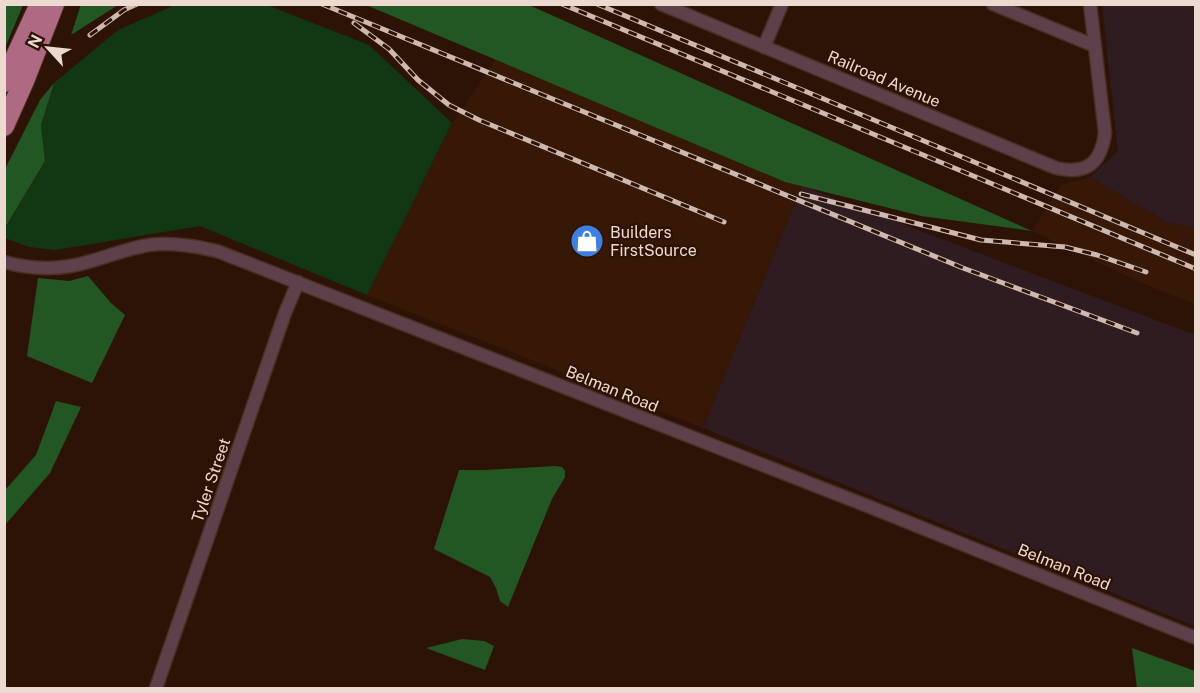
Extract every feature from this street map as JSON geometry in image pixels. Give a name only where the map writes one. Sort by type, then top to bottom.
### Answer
[{"type":"highway","points":[[4,82],[40,4]]},
{"type":"highway","points":[[4,126],[54,4]]},
{"type":"street","name":"Railroad Avenue","points":[[661,4],[1056,168],[1073,170],[1083,168],[1095,161],[1104,145],[1106,133],[1095,46]]},
{"type":"street","points":[[764,47],[782,4]]},
{"type":"street","points":[[993,4],[1095,46],[1090,4]]},
{"type":"street","name":"Belman Road","points":[[4,262],[31,267],[74,266],[151,245],[172,244],[217,251],[1196,638]]},
{"type":"street","name":"Tyler Street","points":[[156,688],[285,313],[298,282]]},
{"type":"shaded area","points":[[1102,5],[1195,5],[1195,228],[1167,222],[1090,177],[1118,151]]},
{"type":"shaded area","name":"Builders FirstSource","points":[[496,59],[785,182],[802,186],[703,428],[367,295],[452,123]]},
{"type":"shaded area","points":[[1090,177],[1167,222],[1195,228],[1195,304],[1137,281],[1032,231],[1061,185]]},
{"type":"shaded area","points":[[802,186],[1195,335],[1195,626],[703,428]]},
{"type":"green space","points":[[81,4],[118,4],[118,5],[71,35]]},
{"type":"green space","points":[[4,5],[23,5],[5,48]]},
{"type":"green space","points":[[175,5],[267,5],[369,45],[452,123],[367,295],[200,226],[55,250],[29,247],[5,238],[5,229],[45,161],[41,125],[54,83],[118,30]]},
{"type":"green space","points":[[366,5],[529,5],[1032,231],[921,216],[785,182]]},
{"type":"green space","points":[[54,83],[41,125],[45,161],[5,228],[5,169],[40,100]]},
{"type":"green space","points":[[88,276],[111,303],[125,315],[92,383],[27,356],[38,278],[69,281]]},
{"type":"green space","points":[[56,401],[81,407],[50,473],[5,525],[5,487],[7,488],[36,455]]},
{"type":"green space","points":[[562,467],[565,477],[552,499],[508,607],[500,601],[490,577],[434,549],[459,470]]},
{"type":"green space","points":[[462,639],[484,641],[494,646],[485,670],[426,648]]},
{"type":"green space","points":[[1132,648],[1195,671],[1195,688],[1137,688]]},
{"type":"railway","points":[[90,35],[124,10],[137,4]]},
{"type":"railway","points":[[322,4],[963,268],[1137,333]]},
{"type":"railway","points":[[562,4],[1196,269]]},
{"type":"railway","points":[[597,4],[1196,255]]},
{"type":"railway","points":[[354,23],[389,49],[418,80],[449,105],[479,120],[724,222]]},
{"type":"railway","points":[[801,194],[981,240],[1065,247],[1146,272]]},
{"type":"place","name":"Builders FirstSource","points":[[587,241]]}]
